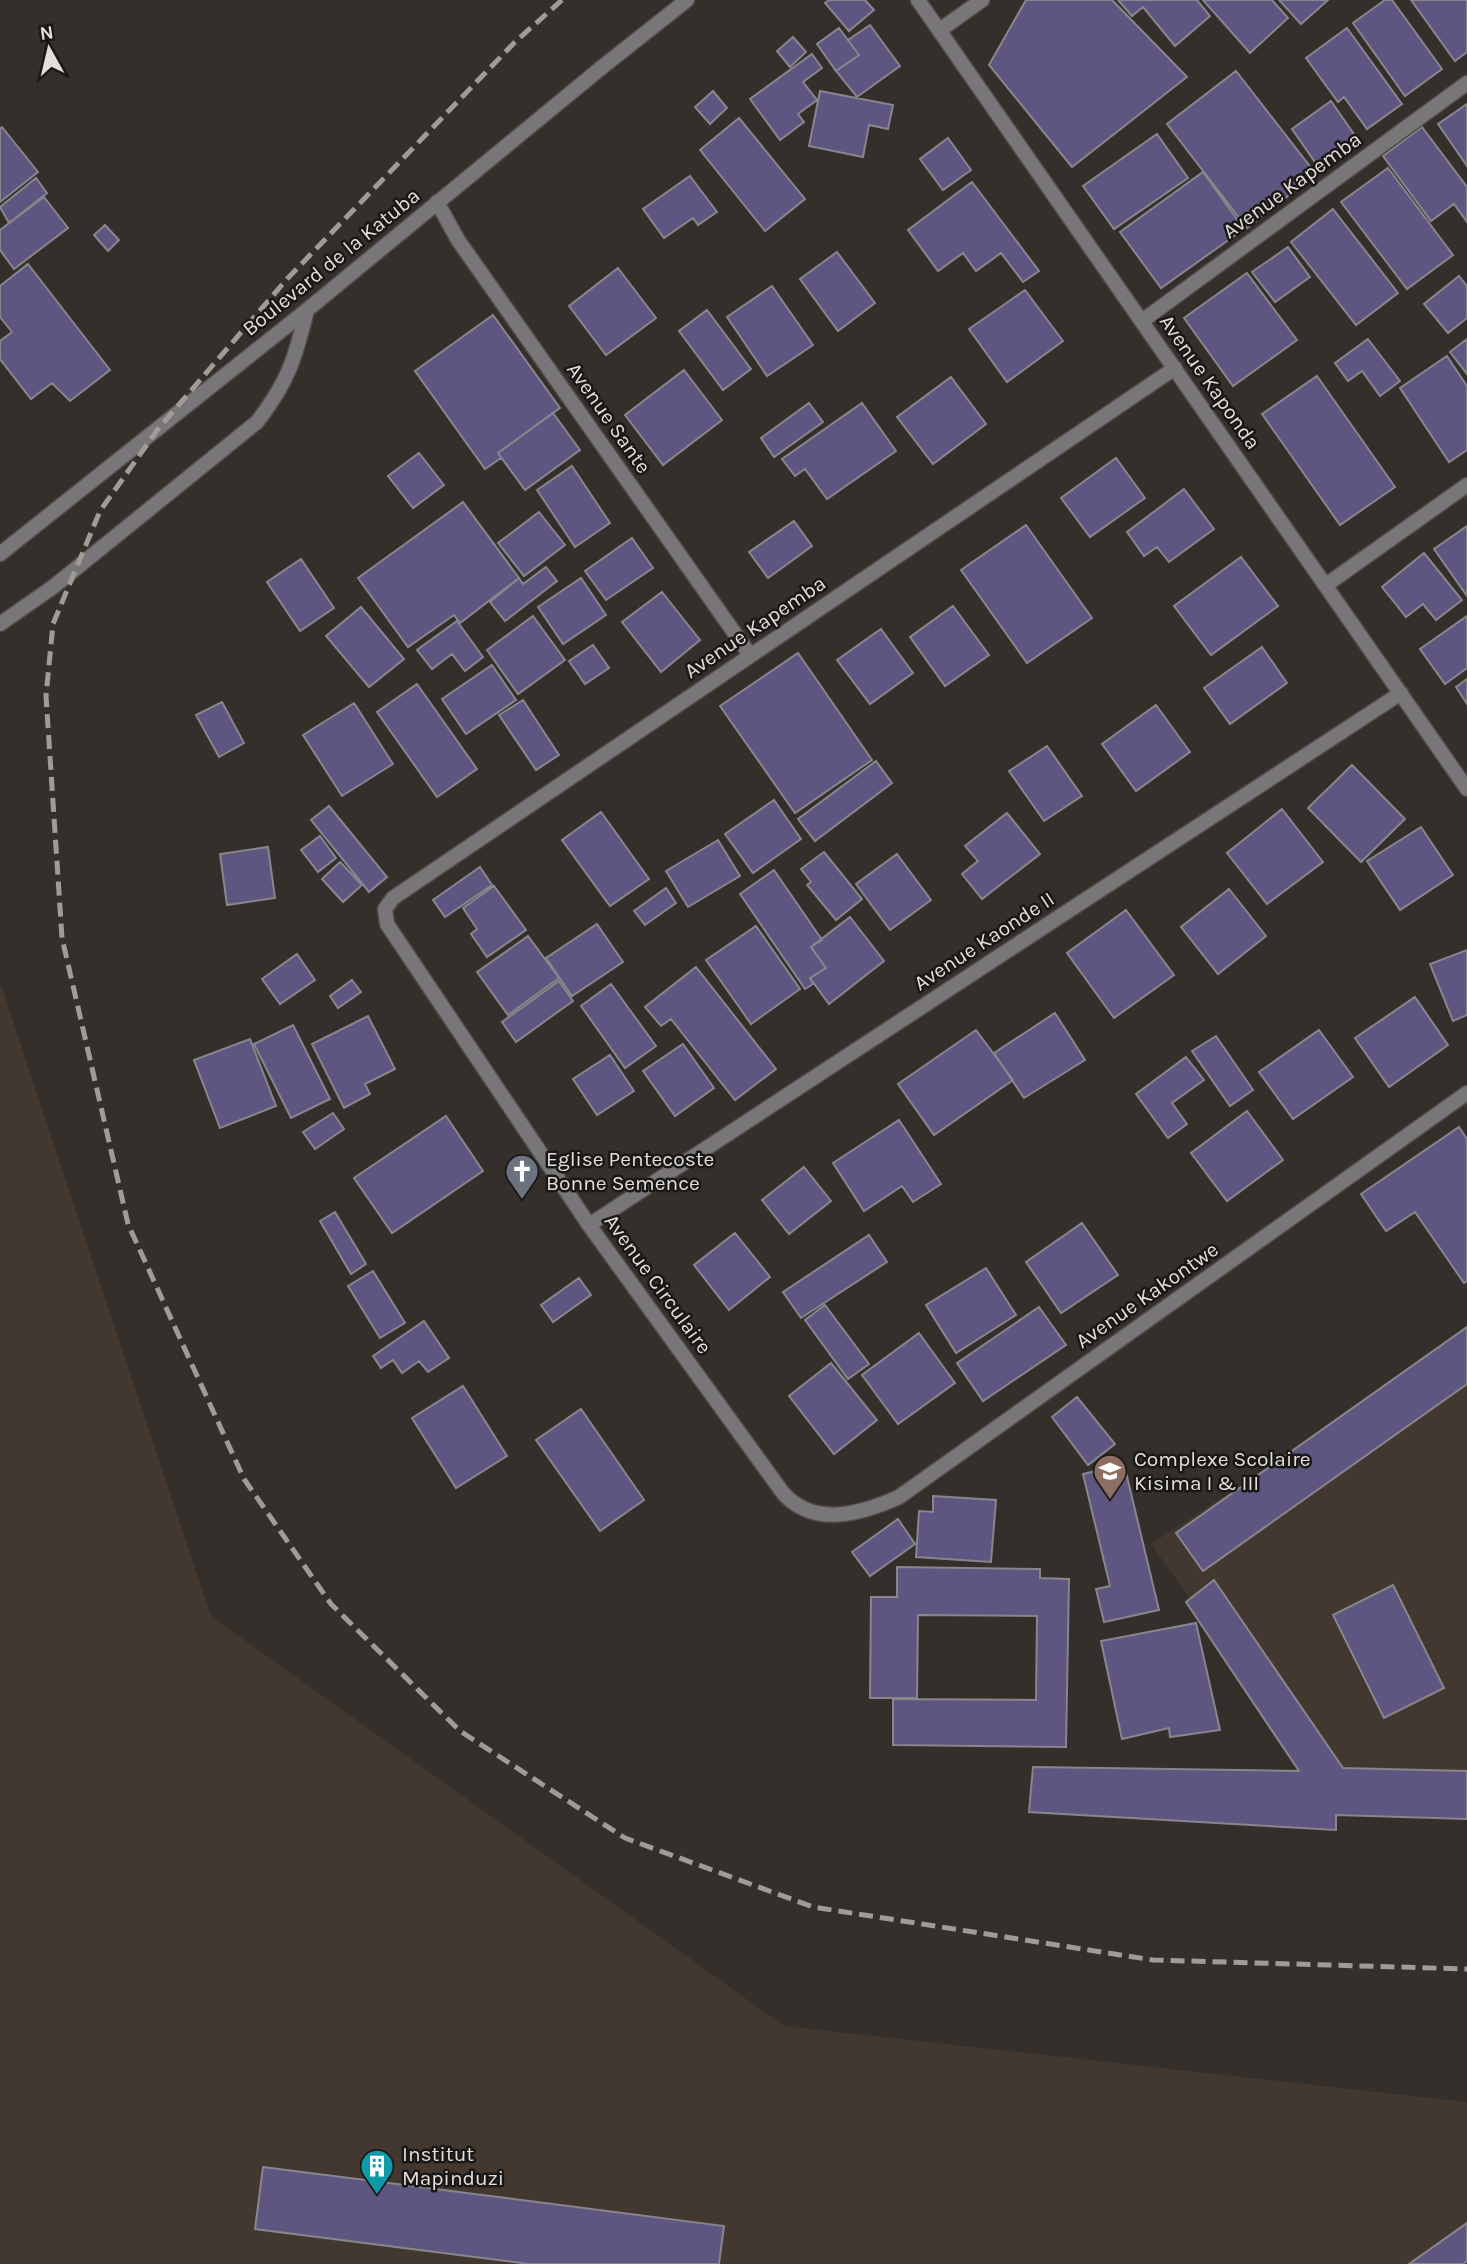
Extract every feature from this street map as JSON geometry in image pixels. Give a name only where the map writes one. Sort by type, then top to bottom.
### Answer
[{"type":"street","name":"Boulevard de la Katuba","points":[[0,554],[307,310],[687,0]]},
{"type":"street","name":"Avenue Kaponda","points":[[918,0],[1467,789]]},
{"type":"street","points":[[940,30],[982,0]]},
{"type":"street","name":"Avenue Kapemba","points":[[1142,321],[1467,83]]},
{"type":"street","name":"Avenue Sante","points":[[437,202],[458,240],[751,655]]},
{"type":"street","points":[[0,624],[54,587],[257,422],[278,395],[292,368],[307,310]]},
{"type":"street","name":"Avenue Kapemba","points":[[394,935],[385,916],[388,903],[393,898],[1175,368]]},
{"type":"street","points":[[1326,586],[1467,485]]},
{"type":"street","name":"Avenue Kaonde II","points":[[589,1225],[1401,693]]},
{"type":"street","name":"Avenue Circulaire","points":[[394,935],[589,1225],[796,1507],[817,1514],[845,1515]]},
{"type":"street","name":"Avenue Kakontwe","points":[[845,1515],[872,1509],[899,1497],[1467,1093]]},
{"type":"shaded area","points":[[0,982],[211,1616],[784,2026],[1467,2102],[1467,2228],[1419,2264],[0,2264]]},
{"type":"shaded area","points":[[1467,1340],[1467,1806],[1335,1803],[1151,1544]]},
{"type":"building","points":[[829,0],[865,0],[874,10],[849,31],[825,3]]},
{"type":"building","points":[[1026,0],[1112,0],[1187,77],[1072,167],[989,65]]},
{"type":"building","points":[[1118,0],[1197,0],[1210,16],[1175,46],[1143,7],[1132,16]]},
{"type":"building","points":[[1203,0],[1272,0],[1288,18],[1250,53]]},
{"type":"building","points":[[1279,0],[1328,0],[1301,24]]},
{"type":"building","points":[[1385,0],[1392,0],[1442,69],[1405,96],[1353,23]]},
{"type":"building","points":[[1411,0],[1467,0],[1467,52],[1455,61]]},
{"type":"building","points":[[870,25],[900,66],[857,97],[836,71],[859,55],[848,40]]},
{"type":"building","points":[[839,28],[859,55],[836,71],[817,44]]},
{"type":"building","points":[[1347,28],[1402,104],[1367,129],[1344,97],[1338,102],[1306,58]]},
{"type":"building","points":[[793,37],[806,52],[790,67],[777,51]]},
{"type":"building","points":[[812,54],[822,68],[803,82],[817,100],[798,114],[804,122],[780,140],[750,99]]},
{"type":"building","points":[[1236,71],[1316,174],[1247,228],[1167,124]]},
{"type":"building","points":[[713,91],[727,108],[710,124],[695,107]]},
{"type":"building","points":[[820,91],[893,105],[888,129],[869,125],[863,157],[809,146]]},
{"type":"building","points":[[1331,101],[1356,137],[1317,165],[1292,129]]},
{"type":"building","points":[[1467,104],[1467,166],[1438,124]]},
{"type":"building","points":[[739,118],[805,199],[765,231],[700,150]]},
{"type":"building","points":[[2,127],[38,172],[0,202],[0,129]]},
{"type":"building","points":[[1422,127],[1467,187],[1467,222],[1454,204],[1431,221],[1383,156]]},
{"type":"building","points":[[1157,134],[1188,178],[1114,229],[1083,186]]},
{"type":"building","points":[[948,138],[971,170],[943,190],[920,159]]},
{"type":"building","points":[[1388,168],[1453,255],[1407,289],[1341,202]]},
{"type":"building","points":[[1203,172],[1244,229],[1161,288],[1120,232]]},
{"type":"building","points":[[690,176],[717,212],[698,225],[693,218],[664,238],[643,209]]},
{"type":"building","points":[[36,178],[47,193],[9,223],[0,207]]},
{"type":"building","points":[[972,182],[1039,271],[1023,282],[1001,253],[976,271],[963,253],[938,271],[908,230]]},
{"type":"building","points":[[44,197],[68,228],[14,269],[0,250],[0,230]]},
{"type":"building","points":[[1333,209],[1398,293],[1356,325],[1291,242]]},
{"type":"building","points":[[105,225],[119,240],[108,251],[94,235]]},
{"type":"building","points":[[1288,247],[1310,277],[1275,302],[1252,272]]},
{"type":"building","points":[[837,252],[875,303],[838,331],[800,279]]},
{"type":"building","points":[[28,264],[110,370],[70,401],[52,383],[31,399],[0,359],[0,341],[12,332],[0,317],[0,286]]},
{"type":"building","points":[[618,268],[656,318],[606,355],[569,306]]},
{"type":"building","points":[[1247,273],[1297,340],[1233,386],[1184,318]]},
{"type":"building","points":[[1459,276],[1467,286],[1467,318],[1448,333],[1424,304]]},
{"type":"building","points":[[772,286],[813,345],[767,376],[727,317]]},
{"type":"building","points":[[1025,290],[1063,341],[1007,382],[969,329]]},
{"type":"building","points":[[707,310],[751,369],[723,390],[679,331]]},
{"type":"building","points":[[493,315],[560,408],[498,453],[501,458],[485,469],[415,371]]},
{"type":"building","points":[[1368,339],[1400,381],[1380,396],[1362,371],[1348,381],[1335,363]]},
{"type":"building","points":[[1467,339],[1467,374],[1450,352]]},
{"type":"building","points":[[1447,356],[1467,386],[1467,450],[1449,462],[1400,388]]},
{"type":"building","points":[[684,370],[722,420],[663,465],[625,415]]},
{"type":"building","points":[[1317,376],[1395,487],[1340,525],[1262,414]]},
{"type":"building","points":[[951,377],[986,424],[933,464],[897,417]]},
{"type":"building","points":[[809,403],[823,422],[774,457],[761,438]]},
{"type":"building","points":[[862,403],[896,451],[827,499],[805,469],[795,476],[782,459]]},
{"type":"building","points":[[553,413],[580,450],[525,490],[498,453]]},
{"type":"building","points":[[419,453],[444,485],[413,508],[388,476]]},
{"type":"building","points":[[1116,458],[1145,498],[1090,537],[1061,498]]},
{"type":"building","points":[[572,466],[610,523],[575,547],[537,490]]},
{"type":"building","points":[[1184,489],[1214,529],[1169,562],[1157,547],[1144,556],[1127,532]]},
{"type":"building","points":[[463,502],[519,578],[460,623],[454,615],[408,647],[358,578]]},
{"type":"building","points":[[539,512],[565,545],[524,576],[498,543]]},
{"type":"building","points":[[794,521],[812,546],[768,578],[749,552]]},
{"type":"building","points":[[1026,525],[1092,618],[1027,663],[961,570]]},
{"type":"building","points":[[1467,526],[1467,596],[1434,549]]},
{"type":"building","points":[[632,538],[653,568],[606,600],[585,571]]},
{"type":"building","points":[[1424,553],[1462,600],[1436,620],[1423,604],[1406,617],[1382,587]]},
{"type":"building","points":[[1241,557],[1278,606],[1211,655],[1174,606]]},
{"type":"building","points":[[301,559],[334,608],[300,631],[267,582]]},
{"type":"building","points":[[546,567],[557,581],[505,621],[490,602],[519,578],[523,584]]},
{"type":"building","points":[[581,578],[606,615],[563,644],[538,607]]},
{"type":"building","points":[[662,592],[700,640],[661,672],[622,622]]},
{"type":"building","points":[[953,606],[989,655],[945,686],[910,637]]},
{"type":"building","points":[[361,607],[404,659],[369,687],[326,636]]},
{"type":"building","points":[[533,616],[565,660],[518,694],[487,650]]},
{"type":"building","points":[[1467,616],[1467,668],[1445,684],[1420,649]]},
{"type":"building","points":[[457,621],[483,657],[465,671],[452,654],[432,669],[417,650]]},
{"type":"building","points":[[881,629],[913,673],[870,704],[837,660]]},
{"type":"building","points":[[593,645],[609,668],[585,684],[569,661]]},
{"type":"building","points":[[1262,647],[1287,683],[1230,724],[1204,688]]},
{"type":"building","points":[[798,653],[872,760],[795,813],[720,706]]},
{"type":"building","points":[[492,665],[516,700],[466,734],[442,699]]},
{"type":"building","points":[[1467,679],[1467,704],[1456,687]]},
{"type":"building","points":[[417,684],[477,769],[437,797],[377,712]]},
{"type":"building","points":[[523,700],[559,755],[536,770],[499,715]]},
{"type":"building","points":[[222,702],[244,743],[219,757],[196,715]]},
{"type":"building","points":[[354,703],[393,764],[342,796],[303,735]]},
{"type":"building","points":[[1156,705],[1190,752],[1136,791],[1102,744]]},
{"type":"building","points":[[1047,746],[1082,796],[1044,821],[1009,771]]},
{"type":"building","points":[[876,761],[892,783],[815,841],[798,819]]},
{"type":"building","points":[[1352,765],[1405,819],[1361,862],[1308,808]]},
{"type":"building","points":[[774,800],[801,839],[753,873],[725,834]]},
{"type":"building","points":[[329,806],[387,877],[369,892],[311,820]]},
{"type":"building","points":[[1282,809],[1323,862],[1267,904],[1227,853]]},
{"type":"building","points":[[601,812],[649,879],[610,906],[562,840]]},
{"type":"building","points":[[1007,813],[1040,854],[982,899],[962,874],[978,861],[965,846]]},
{"type":"building","points":[[1421,827],[1453,875],[1400,910],[1367,861]]},
{"type":"building","points":[[320,836],[336,858],[318,872],[301,850]]},
{"type":"building","points":[[718,840],[740,876],[688,907],[666,871]]},
{"type":"building","points":[[268,847],[275,898],[227,905],[220,854]]},
{"type":"building","points":[[824,852],[862,899],[836,920],[807,885],[811,882],[801,869]]},
{"type":"building","points":[[897,854],[931,900],[890,930],[856,884]]},
{"type":"building","points":[[340,862],[362,885],[343,902],[322,879]]},
{"type":"building","points":[[480,867],[492,885],[445,917],[433,900]]},
{"type":"building","points":[[774,870],[822,940],[811,947],[826,968],[810,978],[813,984],[805,989],[740,894]]},
{"type":"building","points":[[494,886],[526,930],[487,957],[471,934],[477,929],[463,908]]},
{"type":"building","points":[[666,888],[676,903],[645,925],[634,911]]},
{"type":"building","points":[[1229,889],[1266,936],[1218,974],[1181,927]]},
{"type":"building","points":[[1126,910],[1174,975],[1114,1018],[1067,953]]},
{"type":"building","points":[[850,917],[884,961],[829,1004],[810,978],[826,968],[811,947]]},
{"type":"building","points":[[597,924],[623,962],[572,996],[546,958]]},
{"type":"building","points":[[756,926],[800,989],[751,1024],[706,960]]},
{"type":"building","points":[[528,936],[559,978],[508,1015],[477,972]]},
{"type":"building","points":[[1467,950],[1467,1015],[1453,1021],[1430,964]]},
{"type":"building","points":[[297,954],[315,980],[280,1004],[262,979]]},
{"type":"building","points":[[696,967],[776,1069],[735,1100],[671,1019],[661,1026],[645,1007]]},
{"type":"building","points":[[352,980],[361,992],[338,1008],[330,996]]},
{"type":"building","points":[[559,981],[573,1001],[516,1042],[502,1022]]},
{"type":"building","points":[[611,984],[656,1046],[625,1068],[581,1006]]},
{"type":"building","points":[[1415,997],[1448,1045],[1389,1087],[1355,1038]]},
{"type":"building","points":[[1055,1013],[1085,1060],[1024,1098],[994,1053]]},
{"type":"building","points":[[368,1016],[395,1069],[365,1084],[370,1094],[344,1108],[312,1044]]},
{"type":"building","points":[[293,1025],[330,1099],[291,1118],[254,1044]]},
{"type":"building","points":[[976,1030],[1013,1080],[934,1135],[898,1084]]},
{"type":"building","points":[[1319,1030],[1353,1077],[1293,1119],[1259,1072]]},
{"type":"building","points":[[1216,1036],[1253,1090],[1230,1106],[1192,1051]]},
{"type":"building","points":[[250,1039],[276,1106],[220,1128],[194,1060]]},
{"type":"building","points":[[683,1044],[714,1088],[675,1116],[643,1071]]},
{"type":"building","points":[[610,1055],[634,1091],[597,1115],[573,1079]]},
{"type":"building","points":[[1186,1057],[1204,1080],[1172,1103],[1187,1124],[1168,1138],[1136,1094]]},
{"type":"building","points":[[1247,1111],[1283,1160],[1227,1201],[1191,1153]]},
{"type":"building","points":[[333,1113],[344,1129],[315,1149],[303,1132]]},
{"type":"building","points":[[446,1116],[483,1171],[392,1233],[354,1178]]},
{"type":"building","points":[[899,1120],[941,1184],[913,1202],[902,1186],[864,1211],[833,1163]]},
{"type":"building","points":[[1459,1127],[1467,1139],[1467,1281],[1464,1283],[1415,1212],[1386,1231],[1361,1194]]},
{"type":"building","points":[[804,1167],[831,1201],[789,1234],[762,1200]]},
{"type":"building","points":[[335,1212],[366,1264],[351,1274],[320,1221]]},
{"type":"building","points":[[1082,1223],[1118,1275],[1061,1313],[1026,1262]]},
{"type":"building","points":[[735,1233],[770,1277],[729,1310],[694,1265]]},
{"type":"building","points":[[869,1235],[887,1262],[801,1318],[783,1292]]},
{"type":"building","points":[[986,1268],[1016,1315],[956,1353],[926,1305]]},
{"type":"building","points":[[373,1271],[405,1323],[380,1338],[348,1286]]},
{"type":"building","points":[[579,1278],[591,1295],[553,1322],[541,1305]]},
{"type":"building","points":[[825,1305],[869,1364],[848,1379],[805,1320]]},
{"type":"building","points":[[1039,1307],[1066,1345],[983,1401],[957,1363]]},
{"type":"building","points":[[424,1321],[449,1358],[428,1372],[419,1361],[402,1373],[393,1360],[381,1368],[373,1356]]},
{"type":"building","points":[[1467,1327],[1467,1384],[1203,1571],[1176,1533]]},
{"type":"building","points":[[919,1333],[955,1383],[898,1424],[862,1375]]},
{"type":"building","points":[[831,1363],[877,1420],[834,1454],[789,1396]]},
{"type":"building","points":[[463,1386],[507,1456],[456,1488],[412,1418]]},
{"type":"building","points":[[1077,1397],[1115,1444],[1088,1465],[1052,1417]]},
{"type":"building","points":[[581,1409],[644,1500],[600,1531],[536,1440]]},
{"type":"building","points":[[1124,1464],[1159,1610],[1104,1622],[1096,1589],[1110,1586],[1083,1474]]},
{"type":"building","points":[[933,1496],[996,1500],[991,1562],[916,1557],[919,1511],[933,1512]]},
{"type":"building","points":[[898,1519],[915,1544],[870,1576],[852,1552]]},
{"type":"building","points":[[897,1567],[1040,1569],[1040,1578],[1069,1579],[1066,1747],[893,1745],[893,1699],[1036,1700],[1037,1616],[918,1615],[917,1698],[870,1698],[871,1597],[897,1597]]},
{"type":"building","points":[[1214,1580],[1343,1768],[1467,1771],[1467,1819],[1336,1815],[1336,1830],[1029,1812],[1033,1767],[1299,1771],[1186,1602]]},
{"type":"building","points":[[1393,1585],[1444,1688],[1384,1718],[1333,1615]]},
{"type":"building","points":[[1196,1623],[1220,1730],[1170,1737],[1169,1728],[1122,1739],[1101,1641]]},
{"type":"building","name":"Institut Mapinduzi","points":[[263,2167],[724,2226],[719,2264],[529,2264],[255,2229]]},
{"type":"building","points":[[1467,2223],[1467,2261],[1463,2264],[1409,2264]]},
{"type":"railway","points":[[562,0],[515,42],[287,279],[158,429],[100,511],[53,624],[46,696],[62,938],[128,1224],[244,1479],[331,1604],[460,1731],[625,1838],[813,1907],[1153,1960],[1467,1969]]},
{"type":"place","name":"Eglise Pentecoste Bonne Semence","points":[[522,1201]]},
{"type":"place","name":"Complexe Scolaire Kisima I & III","points":[[1110,1501]]},
{"type":"place","name":"Institut Mapinduzi","points":[[377,2196]]}]
